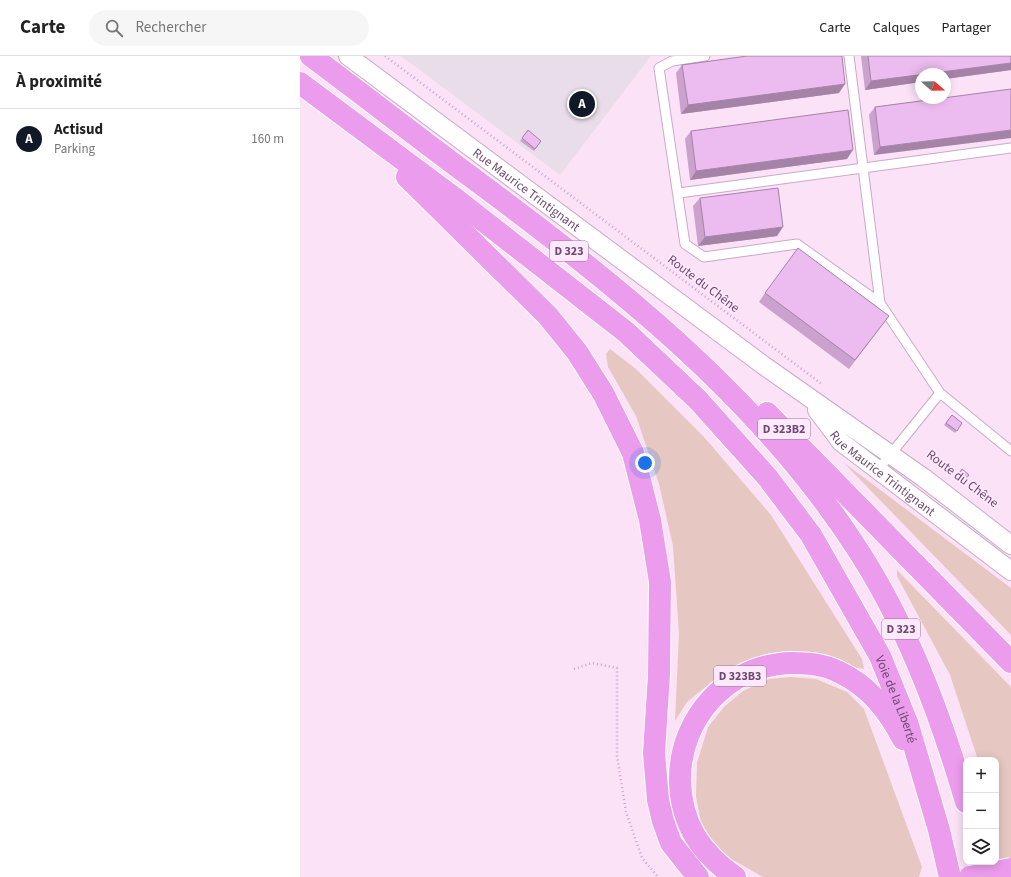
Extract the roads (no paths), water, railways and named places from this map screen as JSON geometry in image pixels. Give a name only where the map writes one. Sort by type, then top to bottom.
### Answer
[{"type":"highway","name":"D 323","points":[[312,56],[533,222],[651,319],[700,364],[736,400],[802,473],[852,540],[870,570],[914,654],[950,747],[963,793]]},
{"type":"highway","name":"D 323","points":[[300,83],[350,121]]},
{"type":"highway","name":"Voie de la Liberté","points":[[350,121],[453,197],[626,332],[698,400],[768,478],[811,535],[880,656],[900,702],[925,779],[950,877]]},
{"type":"highway","points":[[350,121],[518,284],[548,316],[577,352],[603,393],[630,446],[643,486],[660,582],[659,675],[654,753],[658,800],[663,822],[671,843],[698,877]]},
{"type":"highway","name":"D 323B2","points":[[533,222],[604,268],[650,304],[710,358],[793,438],[869,519],[1011,662]]},
{"type":"highway","name":"D 323B3","points":[[735,877],[708,854],[698,843],[691,830],[684,813],[680,794],[680,770],[686,738],[693,722],[702,708],[721,689],[744,674],[775,663],[808,663],[839,672],[857,683],[877,699],[896,727],[925,779]]},
{"type":"highway","points":[[982,865],[984,877]]},
{"type":"highway","points":[[970,877],[1011,869]]},
{"type":"street","name":"Rue Maurice Trintignant","points":[[348,56],[763,365],[890,455],[1011,545]]},
{"type":"street","name":"Rue Maurice Trintignant","points":[[763,365],[816,409],[841,442],[1011,571]]},
{"type":"lane","points":[[705,56],[672,61],[660,68],[686,244],[704,257],[797,244],[880,303],[940,393],[1011,451]]},
{"type":"lane","points":[[849,56],[880,303]]},
{"type":"lane","points":[[679,194],[1011,148]]},
{"type":"lane","points":[[878,470],[940,393]]},
{"type":"place","name":"Actisud","points":[[582,104]]}]
